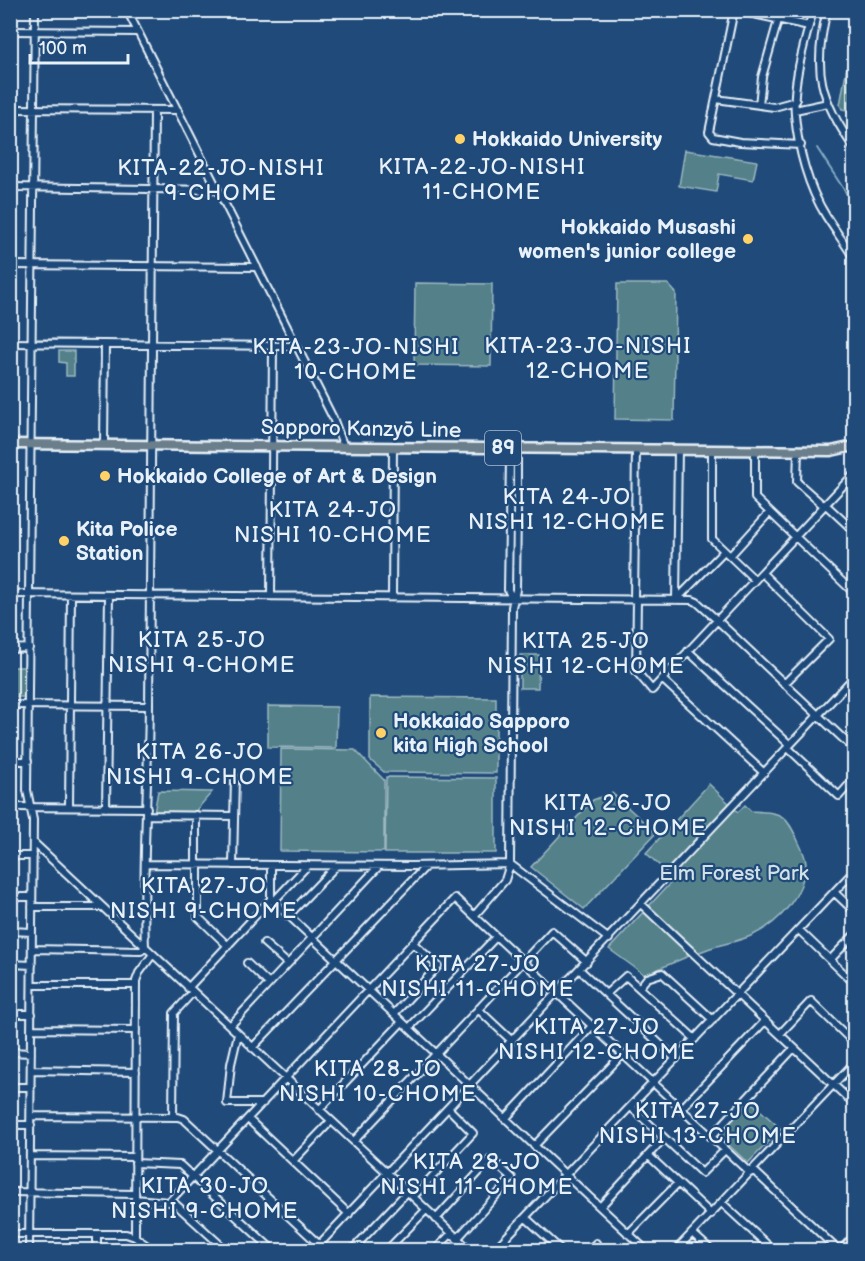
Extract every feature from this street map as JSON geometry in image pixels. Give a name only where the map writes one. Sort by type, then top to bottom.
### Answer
[{"type":"main road","name":"Sapporo Kanzyō Line","points":[[10,444],[831,451],[854,447]]},
{"type":"street","points":[[29,1251],[33,820],[27,790],[34,10]]},
{"type":"street","points":[[127,10],[333,418],[344,447]]},
{"type":"street","points":[[801,145],[740,142],[713,137],[709,132],[735,10],[809,26]]},
{"type":"street","points":[[759,105],[762,77],[781,10]]},
{"type":"street","points":[[813,10],[798,78],[795,110],[808,175],[825,215],[855,258]]},
{"type":"street","points":[[827,10],[820,45],[821,78],[828,103],[838,124],[855,148]]},
{"type":"street","points":[[10,31],[138,32]]},
{"type":"street","points":[[716,99],[774,107],[795,101]]},
{"type":"street","points":[[795,110],[828,103]]},
{"type":"street","points":[[10,109],[178,110]]},
{"type":"street","points":[[145,948],[154,110]]},
{"type":"street","points":[[10,187],[217,190]]},
{"type":"street","points":[[10,265],[257,267]]},
{"type":"street","points":[[10,343],[297,346]]},
{"type":"street","points":[[104,444],[105,344]]},
{"type":"street","points":[[271,596],[273,345]]},
{"type":"street","points":[[392,597],[393,447]]},
{"type":"street","points":[[474,916],[506,880],[510,864],[512,599],[516,590],[517,501],[517,459],[514,448]]},
{"type":"street","points":[[636,449],[636,671],[652,690],[855,474]]},
{"type":"street","points":[[676,600],[678,449]]},
{"type":"street","points":[[712,450],[712,539],[755,580]]},
{"type":"street","points":[[755,450],[755,498],[855,593]]},
{"type":"street","points":[[798,450],[797,482],[855,531]]},
{"type":"street","points":[[730,556],[769,513]]},
{"type":"street","points":[[676,600],[724,551]]},
{"type":"street","points":[[762,573],[829,639],[784,684]]},
{"type":"street","points":[[847,586],[855,578]]},
{"type":"street","points":[[10,594],[697,602],[854,748]]},
{"type":"street","points":[[69,807],[71,595]]},
{"type":"street","points":[[106,808],[109,595]]},
{"type":"street","points":[[10,649],[29,648]]},
{"type":"street","points":[[688,651],[839,796],[855,779]]},
{"type":"street","points":[[316,1248],[855,677]]},
{"type":"street","points":[[662,679],[764,772]]},
{"type":"street","points":[[10,705],[149,706]]},
{"type":"street","points":[[10,761],[28,761]]},
{"type":"street","points":[[233,865],[236,778]]},
{"type":"street","points":[[10,807],[106,808],[234,816]]},
{"type":"street","points":[[196,815],[198,917],[228,946]]},
{"type":"street","points":[[33,842],[470,1251]]},
{"type":"street","points":[[10,856],[33,856]]},
{"type":"street","points":[[145,864],[426,866],[510,864],[609,939]]},
{"type":"street","points":[[271,865],[272,901],[646,1251]]},
{"type":"street","points":[[173,1117],[174,1013],[228,946],[308,865]]},
{"type":"street","points":[[288,916],[336,866]]},
{"type":"street","points":[[230,1026],[379,866]]},
{"type":"street","points":[[252,1048],[426,866]]},
{"type":"street","points":[[494,1251],[855,871]]},
{"type":"street","points":[[834,892],[855,911]]},
{"type":"street","points":[[10,897],[32,897]]},
{"type":"street","points":[[171,1200],[455,898],[591,1027],[839,1251],[855,1236]]},
{"type":"street","points":[[641,904],[855,1104]]},
{"type":"street","points":[[32,908],[101,907]]},
{"type":"street","points":[[799,930],[855,983]]},
{"type":"street","points":[[10,931],[32,932]]},
{"type":"street","points":[[354,1141],[552,931],[587,962]]},
{"type":"street","points":[[830,960],[855,935]]},
{"type":"street","points":[[409,1028],[496,937]]},
{"type":"street","points":[[264,943],[287,963]]},
{"type":"street","points":[[394,1014],[438,966],[413,943]]},
{"type":"street","points":[[32,949],[141,951],[145,948]]},
{"type":"street","points":[[140,1251],[135,1197],[136,985],[139,973],[153,954]]},
{"type":"street","points":[[247,963],[269,984]]},
{"type":"street","points":[[10,964],[32,965]]},
{"type":"street","points":[[580,969],[676,1059]]},
{"type":"street","points":[[639,988],[647,978],[662,973],[713,1020]]},
{"type":"street","points":[[606,994],[626,976],[695,1039]]},
{"type":"street","points":[[32,985],[136,985]]},
{"type":"street","points":[[780,1034],[811,1001],[855,1043]]},
{"type":"street","points":[[478,1009],[512,1041]]},
{"type":"street","points":[[10,1014],[32,1014]]},
{"type":"street","points":[[681,1109],[765,1021]]},
{"type":"street","points":[[319,1110],[402,1022]]},
{"type":"street","points":[[505,1119],[591,1027]]},
{"type":"street","points":[[31,1029],[136,1030]]},
{"type":"street","points":[[238,1034],[231,1064],[227,1103],[263,1103]]},
{"type":"street","points":[[711,1137],[794,1048]]},
{"type":"street","points":[[10,1052],[31,1053]]},
{"type":"street","points":[[534,1146],[622,1055]]},
{"type":"street","points":[[676,1251],[855,1063]]},
{"type":"street","points":[[31,1070],[136,1072]]},
{"type":"street","points":[[10,1088],[31,1088]]},
{"type":"street","points":[[631,1107],[702,1173],[725,1150]]},
{"type":"street","points":[[352,1251],[473,1133],[448,1108]]},
{"type":"street","points":[[31,1116],[184,1119],[316,1248],[325,1251]]},
{"type":"street","points":[[248,1119],[349,1214]]},
{"type":"street","points":[[293,1161],[331,1121]]},
{"type":"street","points":[[10,1125],[31,1125]]},
{"type":"street","points":[[600,1207],[664,1138]]},
{"type":"street","points":[[648,1155],[711,1214]]},
{"type":"street","points":[[31,1156],[135,1160],[180,1165],[273,1251]]},
{"type":"street","points":[[435,1251],[454,1236],[512,1178],[491,1160],[436,1219]]},
{"type":"street","points":[[628,1234],[678,1183]]},
{"type":"street","points":[[10,1192],[171,1200],[226,1251]]},
{"type":"street","points":[[722,1203],[773,1251]]},
{"type":"street","points":[[387,1251],[426,1210]]},
{"type":"street","points":[[526,1218],[561,1251]]},
{"type":"street","points":[[692,1233],[711,1251]]},
{"type":"street","points":[[10,1234],[126,1234],[137,1238],[153,1251]]},
{"type":"street","points":[[97,1234],[97,1251]]},
{"type":"street","points":[[589,1250],[596,1243]]},
{"type":"green space","points":[[848,61],[854,62],[854,111],[842,109],[840,105]]},
{"type":"green space","points":[[685,150],[757,161],[753,180],[719,174],[716,192],[679,186]]},
{"type":"green space","points":[[415,283],[492,284],[491,366],[414,365]]},
{"type":"green space","points":[[617,284],[668,284],[676,293],[674,420],[615,419]]},
{"type":"green space","points":[[59,351],[74,351],[74,376],[66,376],[66,363],[59,362]]},
{"type":"green space","points":[[520,655],[539,655],[538,688],[520,688]]},
{"type":"green space","points":[[11,667],[24,667],[24,697],[11,697]]},
{"type":"green space","points":[[370,697],[496,698],[496,773],[384,772],[370,760]]},
{"type":"green space","points":[[268,706],[337,707],[336,748],[268,747]]},
{"type":"green space","points":[[281,749],[355,750],[384,780],[384,852],[280,851]]},
{"type":"green space","points":[[386,777],[496,778],[496,853],[385,853]]},
{"type":"green space","name":"Elm Forest Park","points":[[709,784],[738,812],[745,805],[751,811],[770,812],[786,820],[803,850],[806,864],[804,875],[795,897],[773,923],[747,937],[711,948],[645,975],[609,949],[674,879],[646,853]]},
{"type":"green space","points":[[158,791],[212,792],[193,814],[154,813]]},
{"type":"green space","points":[[612,793],[656,833],[584,909],[531,867],[593,800]]},
{"type":"green space","points":[[749,1100],[781,1129],[748,1163],[718,1135]]},
{"type":"waterway","points":[[817,148],[854,205]]},
{"type":"place","name":"Hokkaido University","points":[[460,139]]},
{"type":"place","name":"Hokkaido Musashi women's junior college","points":[[748,239]]},
{"type":"place","name":"Hokkaido College of Art & Design","points":[[105,476]]},
{"type":"place","name":"Kita Police Station","points":[[64,541]]},
{"type":"place","name":"Hokkaido Sapporo kita High School","points":[[381,733]]},
{"type":"district","name":"KITA-22-JO-NISHI 9-CHOME","points":[[221,180]]},
{"type":"district","name":"KITA-22-JO-NISHI 11-CHOME","points":[[482,180]]},
{"type":"district","name":"KITA-23-JO-NISHI 12-CHOME","points":[[588,358]]},
{"type":"district","name":"KITA-23-JO-NISHI 10-CHOME","points":[[356,360]]},
{"type":"district","name":"KITA 24-JO NISHI 12-CHOME","points":[[567,510]]},
{"type":"district","name":"KITA 24-JO NISHI 10-CHOME","points":[[333,522]]},
{"type":"district","name":"KITA 25-JO NISHI 9-CHOME","points":[[202,652]]},
{"type":"district","name":"KITA 25-JO NISHI 12-CHOME","points":[[586,654]]},
{"type":"district","name":"KITA 26-JO NISHI 9-CHOME","points":[[200,764]]},
{"type":"district","name":"KITA 26-JO NISHI 12-CHOME","points":[[608,816]]},
{"type":"district","name":"KITA 27-JO NISHI 9-CHOME","points":[[204,898]]},
{"type":"district","name":"KITA 27-JO NISHI 11-CHOME","points":[[478,976]]},
{"type":"district","name":"KITA 27-JO NISHI 12-CHOME","points":[[597,1040]]},
{"type":"district","name":"KITA 28-JO NISHI 10-CHOME","points":[[378,1082]]},
{"type":"district","name":"KITA 27-JO NISHI 13-CHOME","points":[[698,1124]]},
{"type":"district","name":"KITA 28-JO NISHI 11-CHOME","points":[[477,1174]]},
{"type":"district","name":"KITA 30-JO NISHI 9-CHOME","points":[[205,1198]]}]
